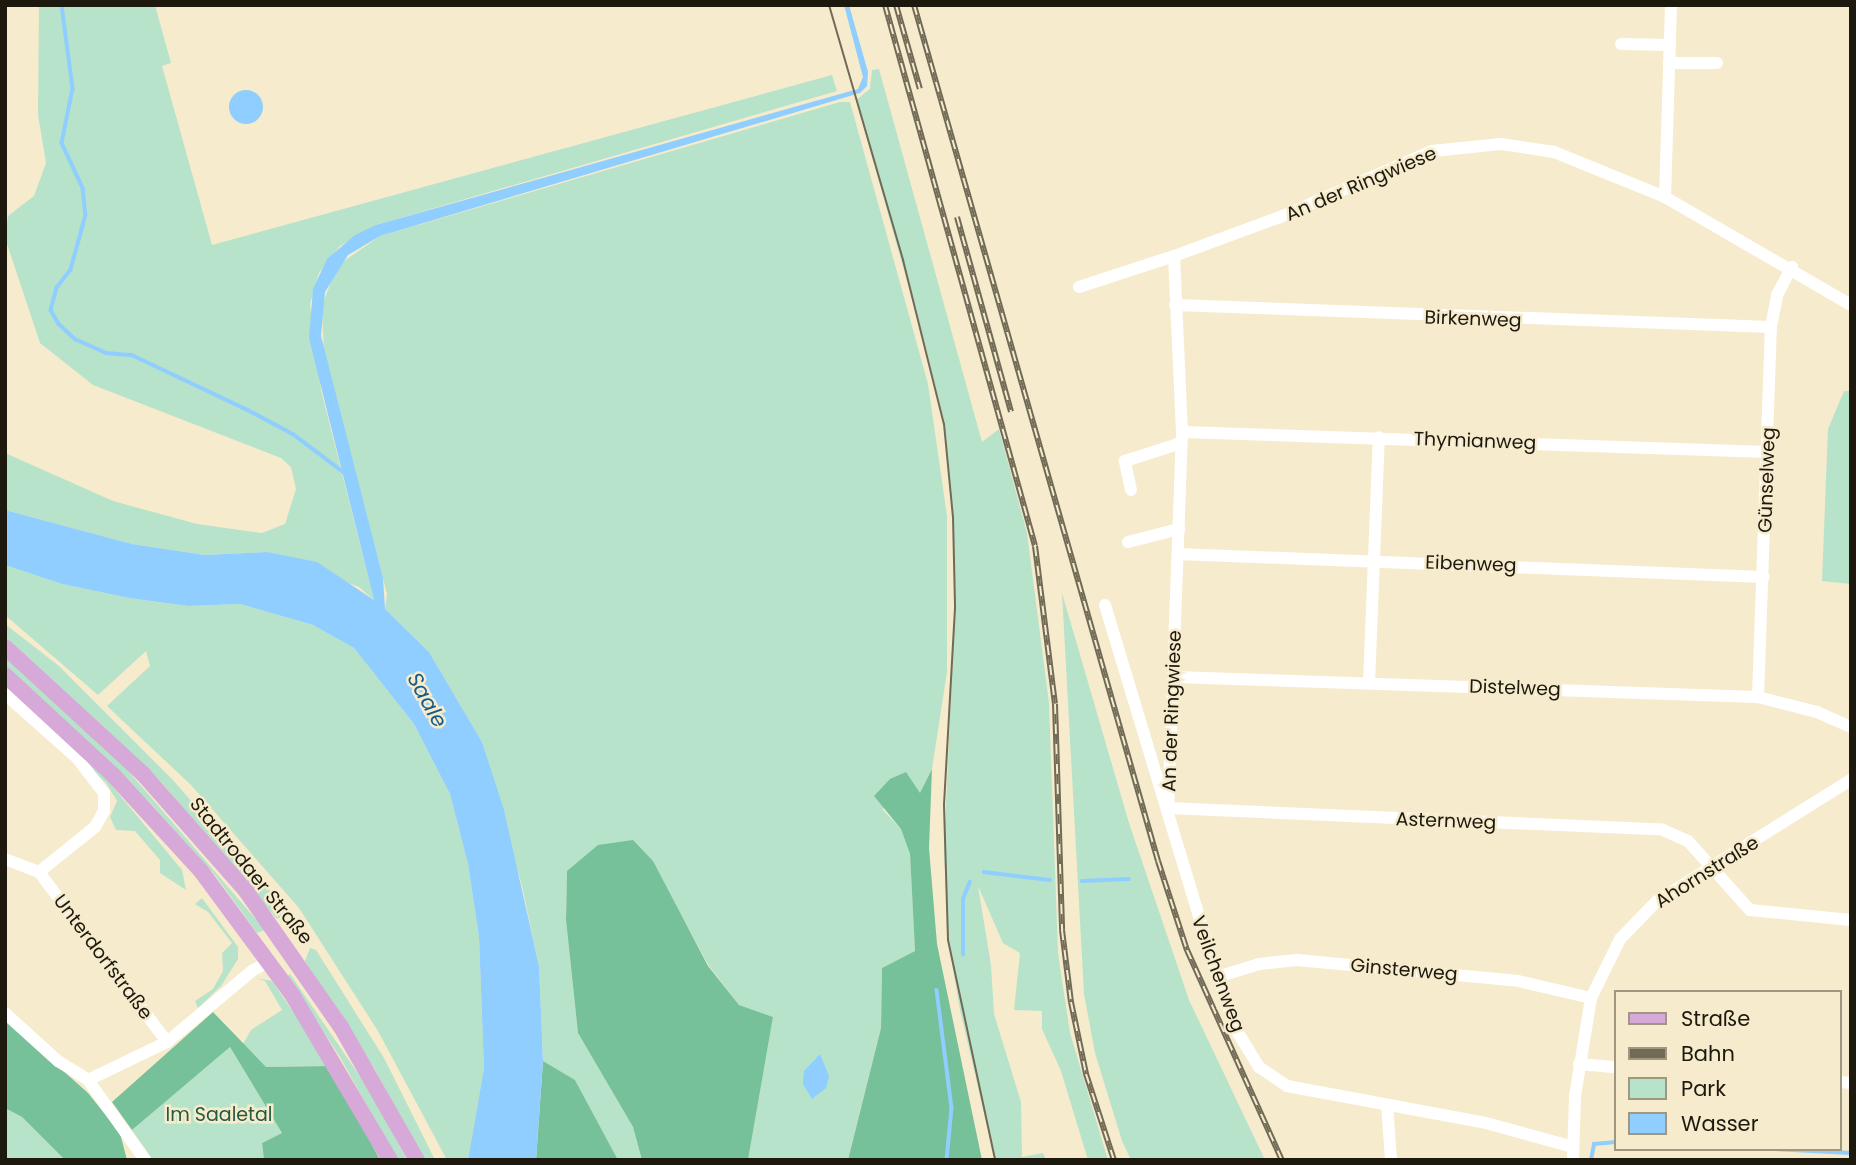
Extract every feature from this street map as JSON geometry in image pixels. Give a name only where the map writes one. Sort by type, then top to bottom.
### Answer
[{"type":"main road","name":"Stadtrodaer Straße","points":[[5,647],[143,774],[246,891],[341,1027],[417,1160]]},
{"type":"main road","name":"Stadtrodaer Straße","points":[[5,676],[140,804],[201,871],[269,962],[325,1046],[390,1160]]},
{"type":"main road","points":[[269,962],[290,951]]},
{"type":"street","points":[[1665,197],[1671,5]]},
{"type":"street","points":[[1621,44],[1670,45]]},
{"type":"street","points":[[1669,63],[1717,63]]},
{"type":"street","name":"An der Ringwiese","points":[[1079,287],[1174,256],[1303,208],[1402,162],[1464,145],[1501,144],[1554,152],[1665,197],[1792,267],[1851,305]]},
{"type":"street","name":"An der Ringwiese","points":[[1168,808],[1175,677],[1181,437],[1174,256]]},
{"type":"street","name":"Günselweg","points":[[1758,697],[1764,577],[1770,327],[1777,295],[1792,267]]},
{"type":"street","name":"Birkenweg","points":[[1175,305],[1770,327]]},
{"type":"street","points":[[1131,490],[1125,461],[1181,437]]},
{"type":"street","name":"Thymianweg","points":[[1181,437],[1379,437],[1768,452]]},
{"type":"street","points":[[1369,683],[1379,437]]},
{"type":"street","points":[[1128,542],[1179,529]]},
{"type":"street","name":"Eibenweg","points":[[1178,554],[1764,577]]},
{"type":"street","name":"Veilchenweg","points":[[1105,605],[1168,808],[1180,863],[1217,976],[1237,1031],[1259,1067],[1287,1086],[1486,1123],[1573,1154]]},
{"type":"street","name":"Distelweg","points":[[1175,677],[1758,697],[1817,712],[1851,727]]},
{"type":"street","points":[[5,694],[77,758],[104,793],[102,818],[39,873],[5,859]]},
{"type":"street","name":"Ahornstraße","points":[[1573,1154],[1579,1064],[1591,998],[1620,939],[1657,901],[1851,780]]},
{"type":"street","name":"Asternweg","points":[[1168,808],[1663,830],[1688,841],[1733,895],[1756,913],[1851,920]]},
{"type":"street","name":"Unterdorfstraße","points":[[39,873],[167,1042]]},
{"type":"street","name":"Ginsterweg","points":[[1217,976],[1259,964],[1297,960],[1518,981],[1591,998]]},
{"type":"street","points":[[88,1080],[167,1042],[253,970],[269,962]]},
{"type":"street","points":[[5,1013],[71,1071],[88,1080],[145,1160]]},
{"type":"street","points":[[1579,1064],[1615,1067]]},
{"type":"street","points":[[1387,1105],[1391,1160]]},
{"type":"green space","points":[[39,5],[155,5],[171,63],[162,66],[212,245],[832,75],[837,91],[376,225],[340,246],[319,273],[310,304],[321,390],[374,600],[359,587],[267,552],[205,555],[132,544],[5,510],[5,453],[113,501],[197,524],[262,533],[285,524],[296,489],[291,467],[281,458],[93,385],[40,343],[5,238],[8,216],[34,196],[46,163],[38,115]]},
{"type":"green space","points":[[879,69],[982,442],[999,429],[1027,533],[1049,703],[1058,953],[1070,1033],[1108,1160],[1088,1160],[1061,1071],[1042,1029],[1042,1011],[1014,1010],[1020,953],[1003,943],[978,886],[991,965],[994,1014],[1021,1102],[1022,1157],[1043,1153],[1046,1160],[995,1160],[960,1010],[948,940],[944,848],[955,608],[953,517],[944,424],[927,352],[856,100],[870,89],[872,70]]},
{"type":"green space","points":[[840,102],[850,102],[928,384],[947,516],[947,672],[932,769],[920,794],[882,809],[901,829],[910,854],[915,951],[882,968],[881,1028],[848,1160],[748,1160],[773,1017],[739,1005],[709,966],[681,915],[567,871],[566,920],[578,1033],[633,1127],[642,1160],[618,1160],[575,1080],[543,1061],[539,966],[522,886],[482,742],[429,652],[385,609],[387,594],[324,354],[322,306],[337,266],[380,236]]},
{"type":"green space","points":[[1844,391],[1851,391],[1851,584],[1822,581],[1828,429]]},
{"type":"green space","points":[[5,565],[62,584],[129,598],[188,606],[240,604],[313,625],[354,648],[414,724],[450,794],[468,864],[479,937],[484,1068],[468,1160],[447,1160],[378,1031],[299,908],[191,785],[107,706],[150,666],[146,651],[98,695],[5,615]]},
{"type":"green space","points":[[1062,593],[1129,823],[1189,1000],[1265,1160],[1131,1160],[1122,1141],[1095,1053],[1084,994]]},
{"type":"green space","points":[[5,624],[59,666],[172,779],[289,913],[277,919],[162,783],[5,636]]},
{"type":"green space","points":[[5,657],[124,766],[265,930],[257,933],[215,875],[150,803],[5,665]]},
{"type":"green space","points":[[5,684],[108,781],[182,870],[186,890],[160,873],[160,860],[135,831],[116,830],[110,817],[117,801],[106,783]]},
{"type":"green space","points":[[932,769],[929,848],[937,944],[982,1160],[848,1160],[881,1028],[882,968],[915,951],[910,854],[901,829],[874,796],[890,779],[906,772],[920,793]]},
{"type":"green space","points":[[633,840],[653,861],[708,966],[739,1005],[773,1017],[748,1160],[642,1160],[633,1127],[578,1033],[566,920],[567,871],[598,845]]},
{"type":"green space","points":[[202,898],[238,947],[238,959],[221,986],[198,1008],[195,1001],[213,989],[223,971],[222,953],[232,943],[208,912],[195,904]]},
{"type":"green space","points":[[310,948],[316,950],[384,1058],[435,1160],[424,1160],[375,1070],[305,961]]},
{"type":"green space","points":[[290,974],[372,1094],[407,1160],[397,1160],[340,1057],[287,976]]},
{"type":"green space","points":[[256,978],[272,981],[330,1066],[266,1067],[243,1044],[251,1030],[282,1010],[265,981]]},
{"type":"green space","points":[[213,1012],[266,1067],[330,1066],[380,1160],[264,1160],[262,1143],[282,1133],[230,1047],[132,1130],[112,1102]]},
{"type":"green space","points":[[5,1019],[88,1093],[120,1133],[127,1160],[65,1160],[22,1117],[5,1108]]},
{"type":"green space","name":"Im Saaletal","points":[[230,1047],[282,1133],[262,1143],[264,1160],[153,1160],[132,1130]]},
{"type":"green space","points":[[543,1061],[575,1080],[618,1160],[536,1160]]},
{"type":"green space","points":[[5,1108],[22,1117],[65,1160],[5,1160]]},
{"type":"water","name":"Saale","points":[[844,5],[849,5],[868,72],[867,86],[860,93],[380,236],[348,255],[325,292],[321,336],[383,578],[385,609],[429,652],[482,742],[504,810],[539,966],[543,1061],[536,1160],[468,1160],[484,1068],[479,937],[468,864],[450,794],[414,724],[354,648],[313,625],[240,604],[188,606],[129,598],[62,584],[5,565],[5,510],[132,544],[205,555],[267,552],[317,562],[374,600],[309,338],[313,289],[327,259],[355,235],[376,225],[858,89],[863,77]]},
{"type":"water","points":[[246,90],[258,95],[263,107],[258,119],[246,124],[234,119],[229,107],[234,95]]},
{"type":"water","points":[[820,1054],[829,1076],[826,1088],[812,1099],[803,1084],[804,1071]]},
{"type":"waterway","points":[[62,5],[73,89],[62,143],[83,188],[86,215],[71,270],[57,288],[51,310],[59,324],[75,339],[107,353],[132,355],[248,410],[293,434],[345,473]]},
{"type":"waterway","points":[[984,872],[1050,880]]},
{"type":"waterway","points":[[1082,881],[1129,879]]},
{"type":"waterway","points":[[963,955],[963,899],[970,882]]},
{"type":"waterway","points":[[937,990],[952,1108],[947,1160]]},
{"type":"waterway","points":[[1591,1160],[1594,1144],[1615,1142]]},
{"type":"waterway","points":[[1814,1151],[1851,1153]]},
{"type":"tram line","points":[[829,5],[903,260],[944,424],[953,517],[955,608],[944,805],[948,940],[995,1160]]},
{"type":"railway","points":[[885,5],[1035,546],[1055,704],[1062,930],[1071,1002],[1086,1074],[1114,1160]]},
{"type":"railway","points":[[896,5],[920,89]]},
{"type":"railway","points":[[914,5],[1158,861],[1187,950],[1282,1160]]},
{"type":"railway","points":[[957,217],[1011,412]]}]
